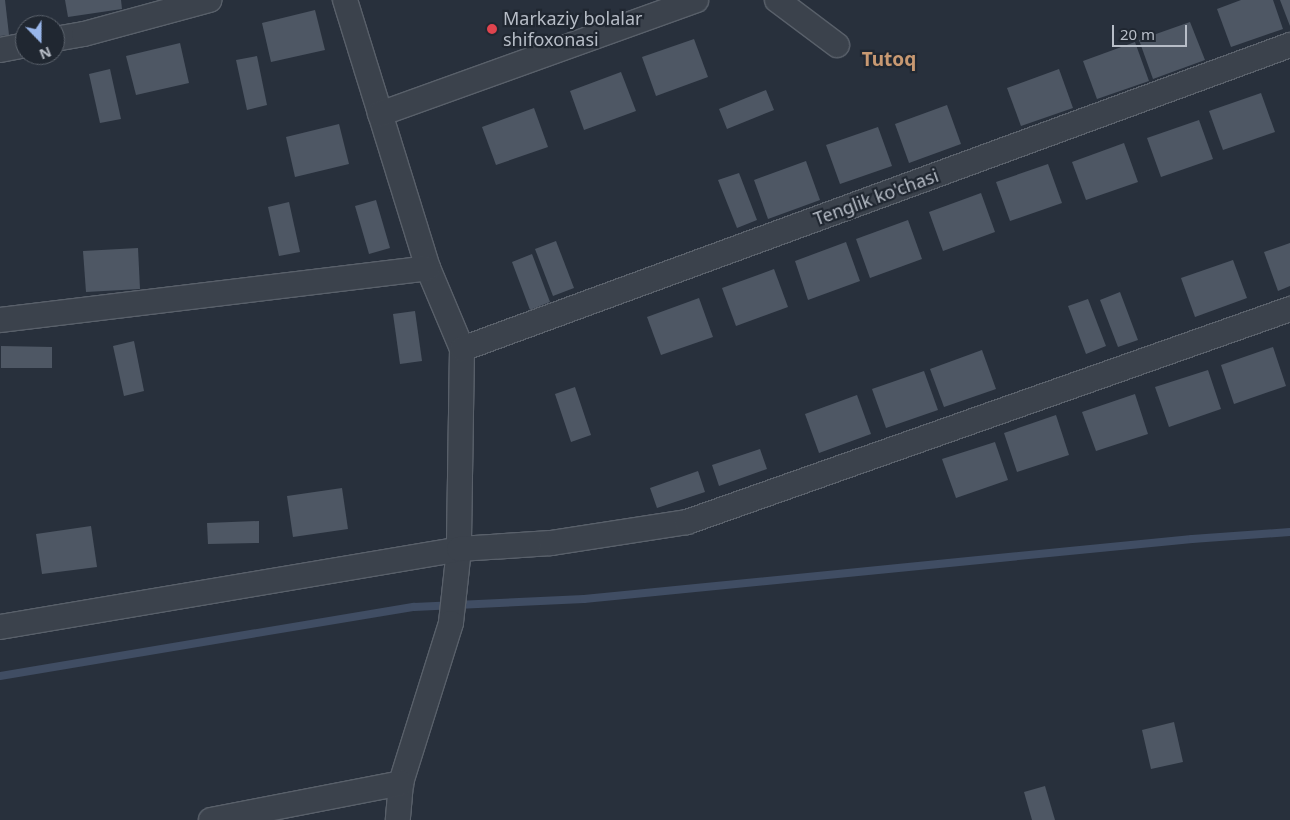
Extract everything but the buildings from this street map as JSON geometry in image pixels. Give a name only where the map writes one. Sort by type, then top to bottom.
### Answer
[{"type":"street","points":[[65,38],[210,0]]},
{"type":"street","points":[[345,0],[428,268],[462,349],[459,550],[451,623],[401,783],[398,820]]},
{"type":"street","points":[[380,114],[696,0]]},
{"type":"street","points":[[777,0],[837,45]]},
{"type":"street","name":"Tenglik ko'chasi","points":[[462,349],[1290,45]]},
{"type":"street","points":[[0,50],[15,47]]},
{"type":"street","points":[[0,320],[428,268]]},
{"type":"street","points":[[0,627],[459,550],[551,543],[687,522],[1290,309]]},
{"type":"street","points":[[211,820],[401,783]]},
{"type":"waterway","points":[[0,676],[414,607],[584,599],[1192,539],[1290,532]]},
{"type":"place","name":"Markaziy bolalar shifoxonasi","points":[[492,29]]},
{"type":"district","name":"Tutoq","points":[[889,60]]}]
